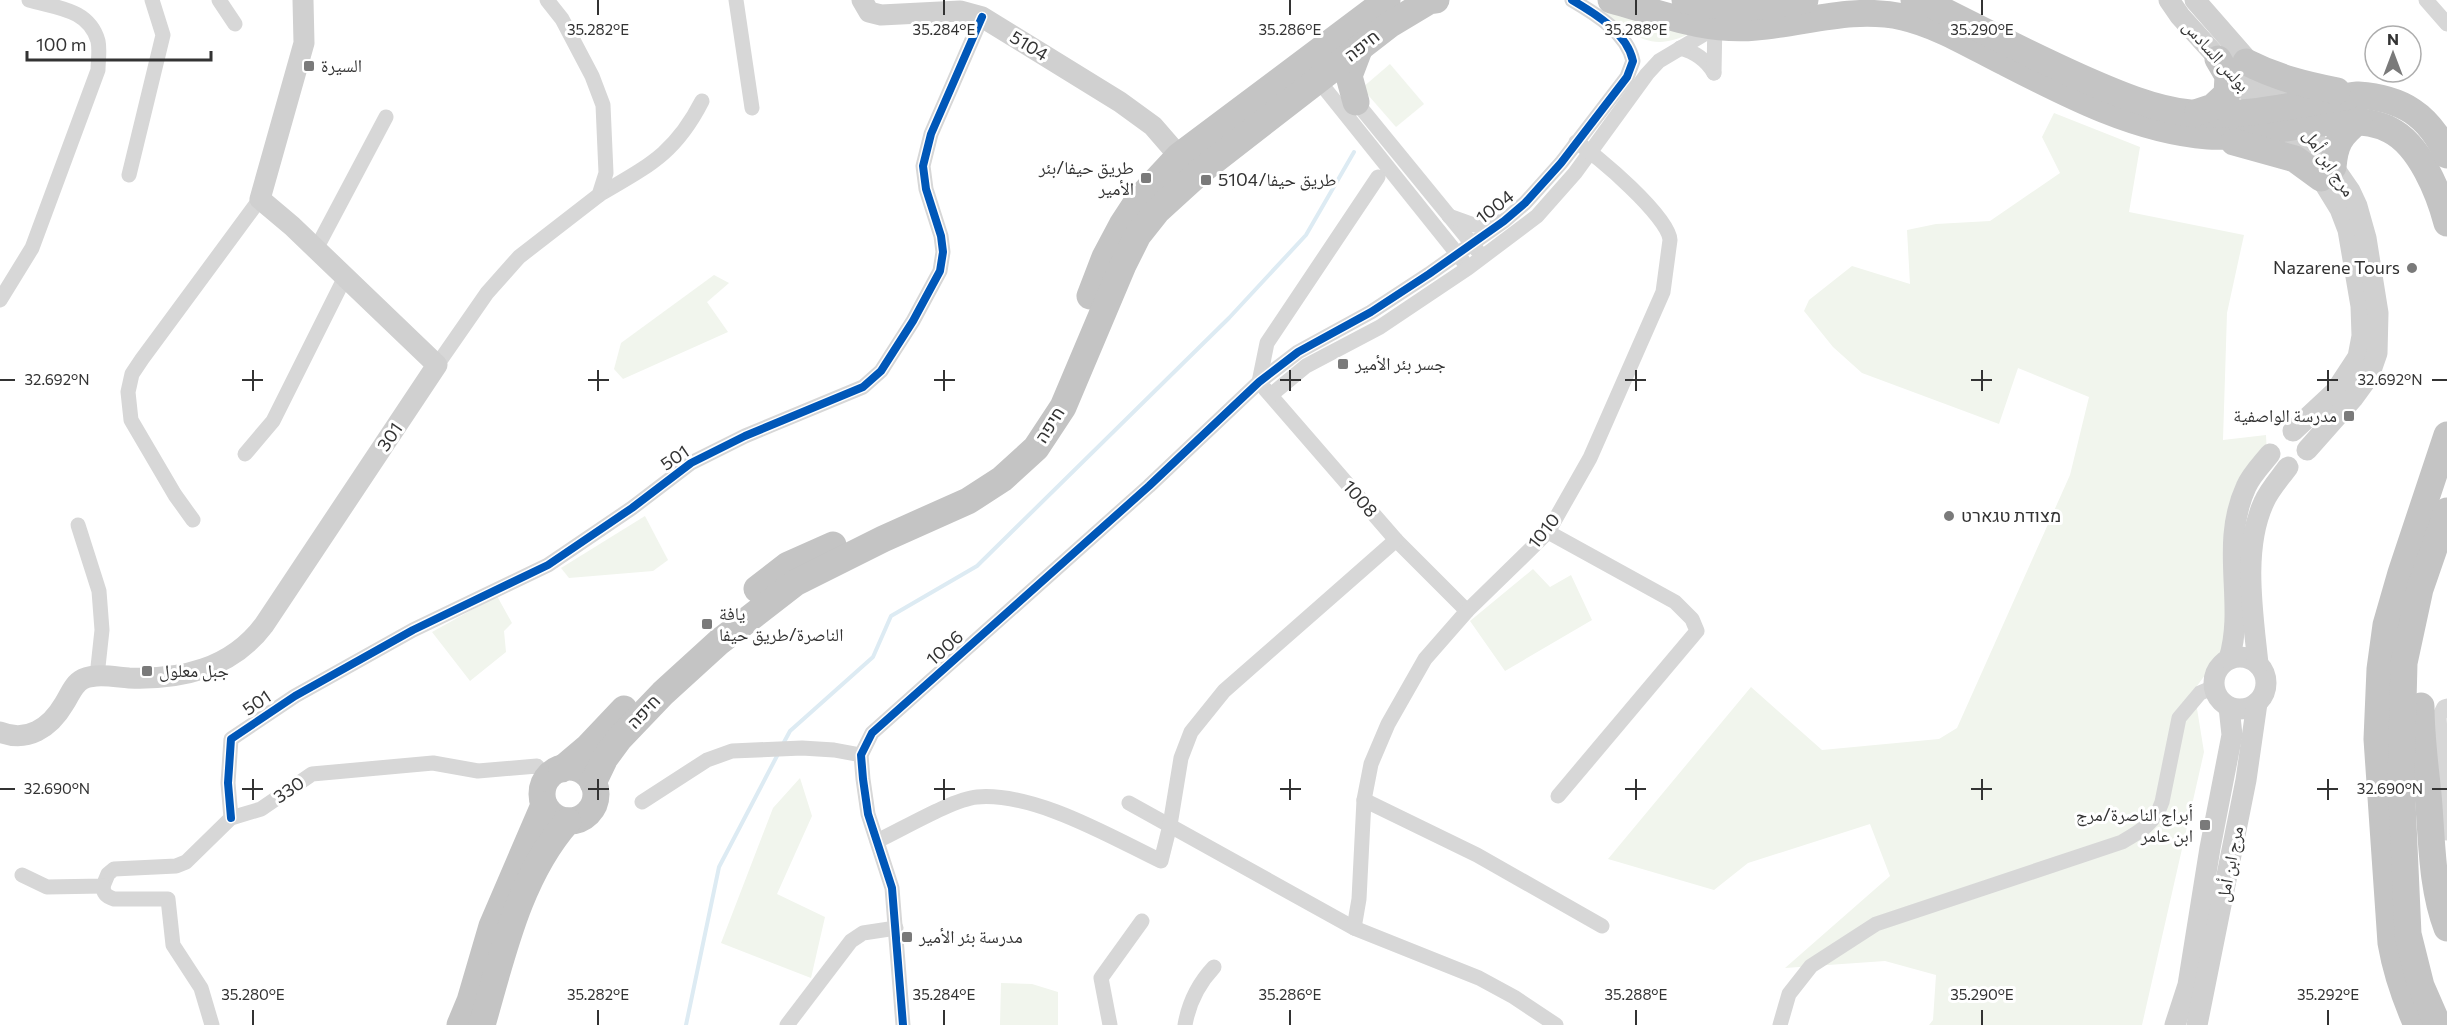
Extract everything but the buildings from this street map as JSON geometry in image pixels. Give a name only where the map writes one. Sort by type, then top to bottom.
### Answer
[{"type":"highway","name":"חיפה","points":[[593,783],[605,758],[619,740],[663,693],[719,642],[795,584],[883,539],[968,501],[1002,479],[1036,448],[1063,407],[1138,235],[1157,211],[1320,69],[1387,0]]},
{"type":"highway","name":"חיפה","points":[[471,1017],[492,926],[551,784],[710,626],[788,565],[962,485],[1020,440],[1046,399],[1074,337],[1105,257],[1139,199],[1185,151],[1360,47],[1389,25],[1429,1],[1436,0]]},
{"type":"highway","points":[[1611,0],[1697,24],[1702,6]]},
{"type":"highway","points":[[1702,6],[1753,8],[1805,0]]},
{"type":"highway","points":[[1914,0],[1930,4],[2037,58],[2186,122],[2295,159],[2327,173],[2339,141],[2359,108]]},
{"type":"highway","points":[[1702,6],[1755,27],[1829,8],[1873,12],[1923,22],[2029,75],[2107,110],[2169,130],[2186,122],[2199,112],[2213,107],[2227,94],[2228,76],[2218,59]]},
{"type":"highway","points":[[1356,102],[1348,76],[1360,47]]},
{"type":"highway","points":[[2246,62],[2270,74],[2359,108],[2393,131],[2406,142],[2425,167],[2440,199],[2447,223]]},
{"type":"highway","points":[[2186,122],[2208,136],[2236,135],[2285,118],[2359,108],[2379,97],[2396,101],[2423,118],[2440,140],[2447,155]]},
{"type":"highway","points":[[2417,1025],[2395,968],[2387,894],[2377,739],[2378,699],[2386,625],[2400,573],[2447,435]]},
{"type":"highway","points":[[2435,1025],[2421,986],[2408,934],[2401,779],[2404,663],[2420,589],[2447,511]]},
{"type":"highway","points":[[2420,589],[2421,741],[2428,791],[2434,872],[2447,928]]},
{"type":"highway","points":[[471,1017],[539,861],[552,839],[568,821],[585,815],[591,809],[595,791],[593,783],[580,770],[551,784],[554,816],[568,821]]},
{"type":"highway","points":[[2405,998],[2427,1022],[2435,1025]]},
{"type":"street","points":[[0,300],[32,248],[98,69],[98,42],[91,26],[79,14],[29,0]]},
{"type":"street","points":[[129,175],[163,34],[152,0]]},
{"type":"street","points":[[219,0],[235,24]]},
{"type":"street","points":[[193,520],[175,495],[131,420],[128,392],[132,374],[142,359],[260,199],[304,43],[303,0]]},
{"type":"street","points":[[547,0],[562,19],[592,76],[603,105],[606,173],[599,195]]},
{"type":"street","points":[[736,0],[752,108]]},
{"type":"street","name":"5104","points":[[862,0],[869,12],[881,15],[960,11],[982,17],[1120,102],[1185,151],[1202,170]]},
{"type":"street","name":"1004","points":[[1259,382],[1298,352],[1371,312],[1458,254],[1504,221],[1542,186],[1627,77],[1633,61],[1626,41],[1588,9],[1572,0]]},
{"type":"street","name":"بولس السادس","points":[[2169,0],[2218,59],[2285,118]]},
{"type":"street","name":"بولس السادس","points":[[2194,0],[2246,62],[2285,118]]},
{"type":"street","points":[[2426,0],[2447,24]]},
{"type":"street","points":[[1680,48],[1692,51],[1702,58],[1714,73],[1702,6]]},
{"type":"street","name":"1004","points":[[1271,395],[1306,366],[1380,327],[1468,268],[1537,216],[1555,197],[1647,74],[1659,61],[1680,48],[1702,6]]},
{"type":"street","name":"501","points":[[231,818],[228,783],[231,739],[295,696],[413,630],[548,565],[632,508],[691,463],[745,436],[863,387],[881,371],[913,321],[940,271],[943,252],[941,236],[926,189],[923,166],[931,134],[982,17]]},
{"type":"street","points":[[1320,69],[1356,102],[1482,257]]},
{"type":"street","points":[[1320,69],[1468,268]]},
{"type":"street","name":"301","points":[[97,676],[156,679],[200,672],[222,662],[254,638],[487,293],[519,257],[599,195],[656,161],[678,141],[690,125],[702,101]]},
{"type":"street","points":[[316,249],[386,117]]},
{"type":"street","name":"مرج ابن أمل","points":[[2285,118],[2327,173],[2357,206],[2366,238],[2378,313],[2377,352],[2369,376],[2353,398],[2307,450]]},
{"type":"street","name":"1010","points":[[1354,928],[1359,899],[1364,800],[1371,764],[1388,724],[1425,659],[1467,611],[1548,532],[1590,458],[1663,292],[1670,240],[1670,233],[1665,223],[1627,184],[1590,151],[1576,142]]},
{"type":"street","name":"مرج ابن أمل","points":[[2293,431],[2335,392],[2358,357],[2362,336],[2361,306],[2348,230],[2327,173]]},
{"type":"street","points":[[1259,382],[1267,343],[1378,177]]},
{"type":"street","points":[[260,199],[316,249],[437,365]]},
{"type":"street","points":[[1448,216],[1474,225],[1504,221]]},
{"type":"street","points":[[1438,229],[1442,242],[1439,266]]},
{"type":"street","points":[[245,454],[273,421],[345,277]]},
{"type":"street","name":"1008","points":[[1259,382],[1396,540],[1467,611]]},
{"type":"street","name":"1006","points":[[861,755],[872,732],[1149,486],[1259,382]]},
{"type":"street","points":[[2270,454],[2246,486],[2234,524],[2232,570],[2236,638],[2229,659],[2215,675],[2214,687],[2220,701],[2229,707],[2245,709],[2257,703],[2266,685],[2265,677],[2258,664],[2251,566],[2254,528],[2264,500],[2288,468],[2302,461],[2307,450],[2303,438],[2293,431],[2286,430],[2275,435],[2269,447],[2270,454],[2276,463],[2288,468]]},
{"type":"street","points":[[0,732],[17,737],[29,736],[52,719],[64,704],[70,691],[82,680],[97,676],[102,630],[99,591],[78,525]]},
{"type":"street","points":[[1548,532],[1675,602],[1692,620],[1697,631],[1558,796]]},
{"type":"street","points":[[877,841],[953,804],[976,797],[1007,799],[1038,806],[1076,820],[1161,861],[1170,825],[1181,758],[1191,732],[1224,691],[1396,540]]},
{"type":"street","points":[[2229,659],[2241,657],[2258,664]]},
{"type":"street","points":[[1780,1025],[1788,994],[1811,966],[1876,924],[2122,842],[2144,830],[2158,815],[2179,718],[2200,693],[2214,687]]},
{"type":"street","name":"مرج ابن أمل","points":[[2197,1025],[2246,780],[2257,703]]},
{"type":"street","points":[[2447,706],[2444,707],[2439,717],[2447,833]]},
{"type":"street","name":"مرج ابن أمل","points":[[2175,1025],[2188,985],[2210,848],[2232,735],[2229,707]]},
{"type":"street","points":[[642,802],[707,760],[732,750],[802,748],[861,755],[868,814],[892,888],[903,1025]]},
{"type":"street","name":"330","points":[[103,886],[108,874],[114,869],[176,866],[186,862],[231,818],[261,809],[312,774],[433,763],[478,771],[537,766],[551,784]]},
{"type":"street","points":[[1364,800],[1477,855],[1602,926]]},
{"type":"street","points":[[1129,803],[1354,928],[1479,978],[1514,997],[1556,1025]]},
{"type":"street","points":[[22,875],[47,886],[103,886],[103,892],[108,898],[114,899],[168,899],[173,945],[201,988],[212,1025]]},
{"type":"street","points":[[1110,1025],[1101,978],[1142,921]]},
{"type":"street","points":[[787,1025],[851,941],[863,933],[896,928]]},
{"type":"street","points":[[1185,1025],[1193,996],[1214,967]]},
{"type":"street","points":[[452,1025],[471,1017]]},
{"type":"shaded area","points":[[1599,9],[1692,32],[1665,42],[1653,41],[1632,33]]},
{"type":"shaded area","points":[[1390,64],[1424,104],[1396,127],[1362,88]]},
{"type":"shaded area","points":[[2054,113],[2140,147],[2129,212],[2244,235],[2227,313],[2223,440],[2266,435],[2267,455],[2241,491],[2225,648],[2194,690],[2204,752],[2142,1025],[1929,1025],[1933,1020],[1936,975],[1885,961],[1785,968],[1890,876],[1870,824],[1748,863],[1714,890],[1608,859],[1751,687],[1822,750],[1939,739],[1957,728],[2070,475],[2089,397],[2018,368],[1999,424],[1862,373],[1833,347],[1804,311],[1809,300],[1852,266],[1910,284],[1907,230],[1936,224],[1990,221],[2060,173],[2042,137]]},
{"type":"shaded area","points":[[714,275],[729,283],[707,302],[728,332],[623,379],[614,369],[621,343]]},
{"type":"shaded area","points":[[645,516],[668,560],[653,571],[569,578],[561,568]]},
{"type":"shaded area","points":[[1533,569],[1550,587],[1571,575],[1592,620],[1505,671],[1470,621]]},
{"type":"shaded area","points":[[497,596],[512,623],[504,631],[506,652],[470,681],[432,632]]},
{"type":"shaded area","points":[[800,778],[812,816],[777,894],[825,917],[811,978],[721,943],[773,808]]},
{"type":"shaded area","points":[[1001,983],[1032,984],[1058,992],[1058,1025],[1000,1025]]},
{"type":"waterway","points":[[783,744],[790,731],[873,657],[891,616],[977,566],[1229,318],[1306,235],[1354,152]]},
{"type":"waterway","points":[[686,1025],[719,867],[778,754]]},
{"type":"cycle path","points":[[903,1025],[892,888],[868,814],[863,779],[861,755],[872,733],[1149,486],[1259,382],[1298,352],[1371,312],[1429,274],[1504,221],[1525,203],[1561,163],[1627,77],[1633,61],[1630,51],[1617,33],[1600,18],[1572,0]]},
{"type":"cycle path","points":[[231,818],[228,783],[231,739],[295,696],[413,630],[548,565],[632,508],[691,463],[745,436],[863,387],[881,371],[913,321],[940,271],[943,252],[941,236],[926,189],[923,166],[931,134],[982,17]]},
{"type":"place","name":"السيرة","points":[[309,66]]},
{"type":"place","name":"طريق حيفا/بئر الأمير","points":[[1146,178]]},
{"type":"place","name":"طريق حيفا/5104","points":[[1206,180]]},
{"type":"place","name":"Nazarene Tours","points":[[2412,268]]},
{"type":"place","name":"جسر بئر الأمير","points":[[1343,364]]},
{"type":"place","name":"مدرسة الواصفية","points":[[2349,416]]},
{"type":"place","name":"מצודת טגארט","points":[[1949,516]]},
{"type":"place","name":"يافة الناصرة/طريق حيفا","points":[[707,624]]},
{"type":"place","name":"جبل معلول","points":[[147,671]]},
{"type":"place","name":"أبراج الناصرة/مرج ابن عامر","points":[[2205,825]]},
{"type":"place","name":"مدرسة بئر الأمير","points":[[907,937]]}]
